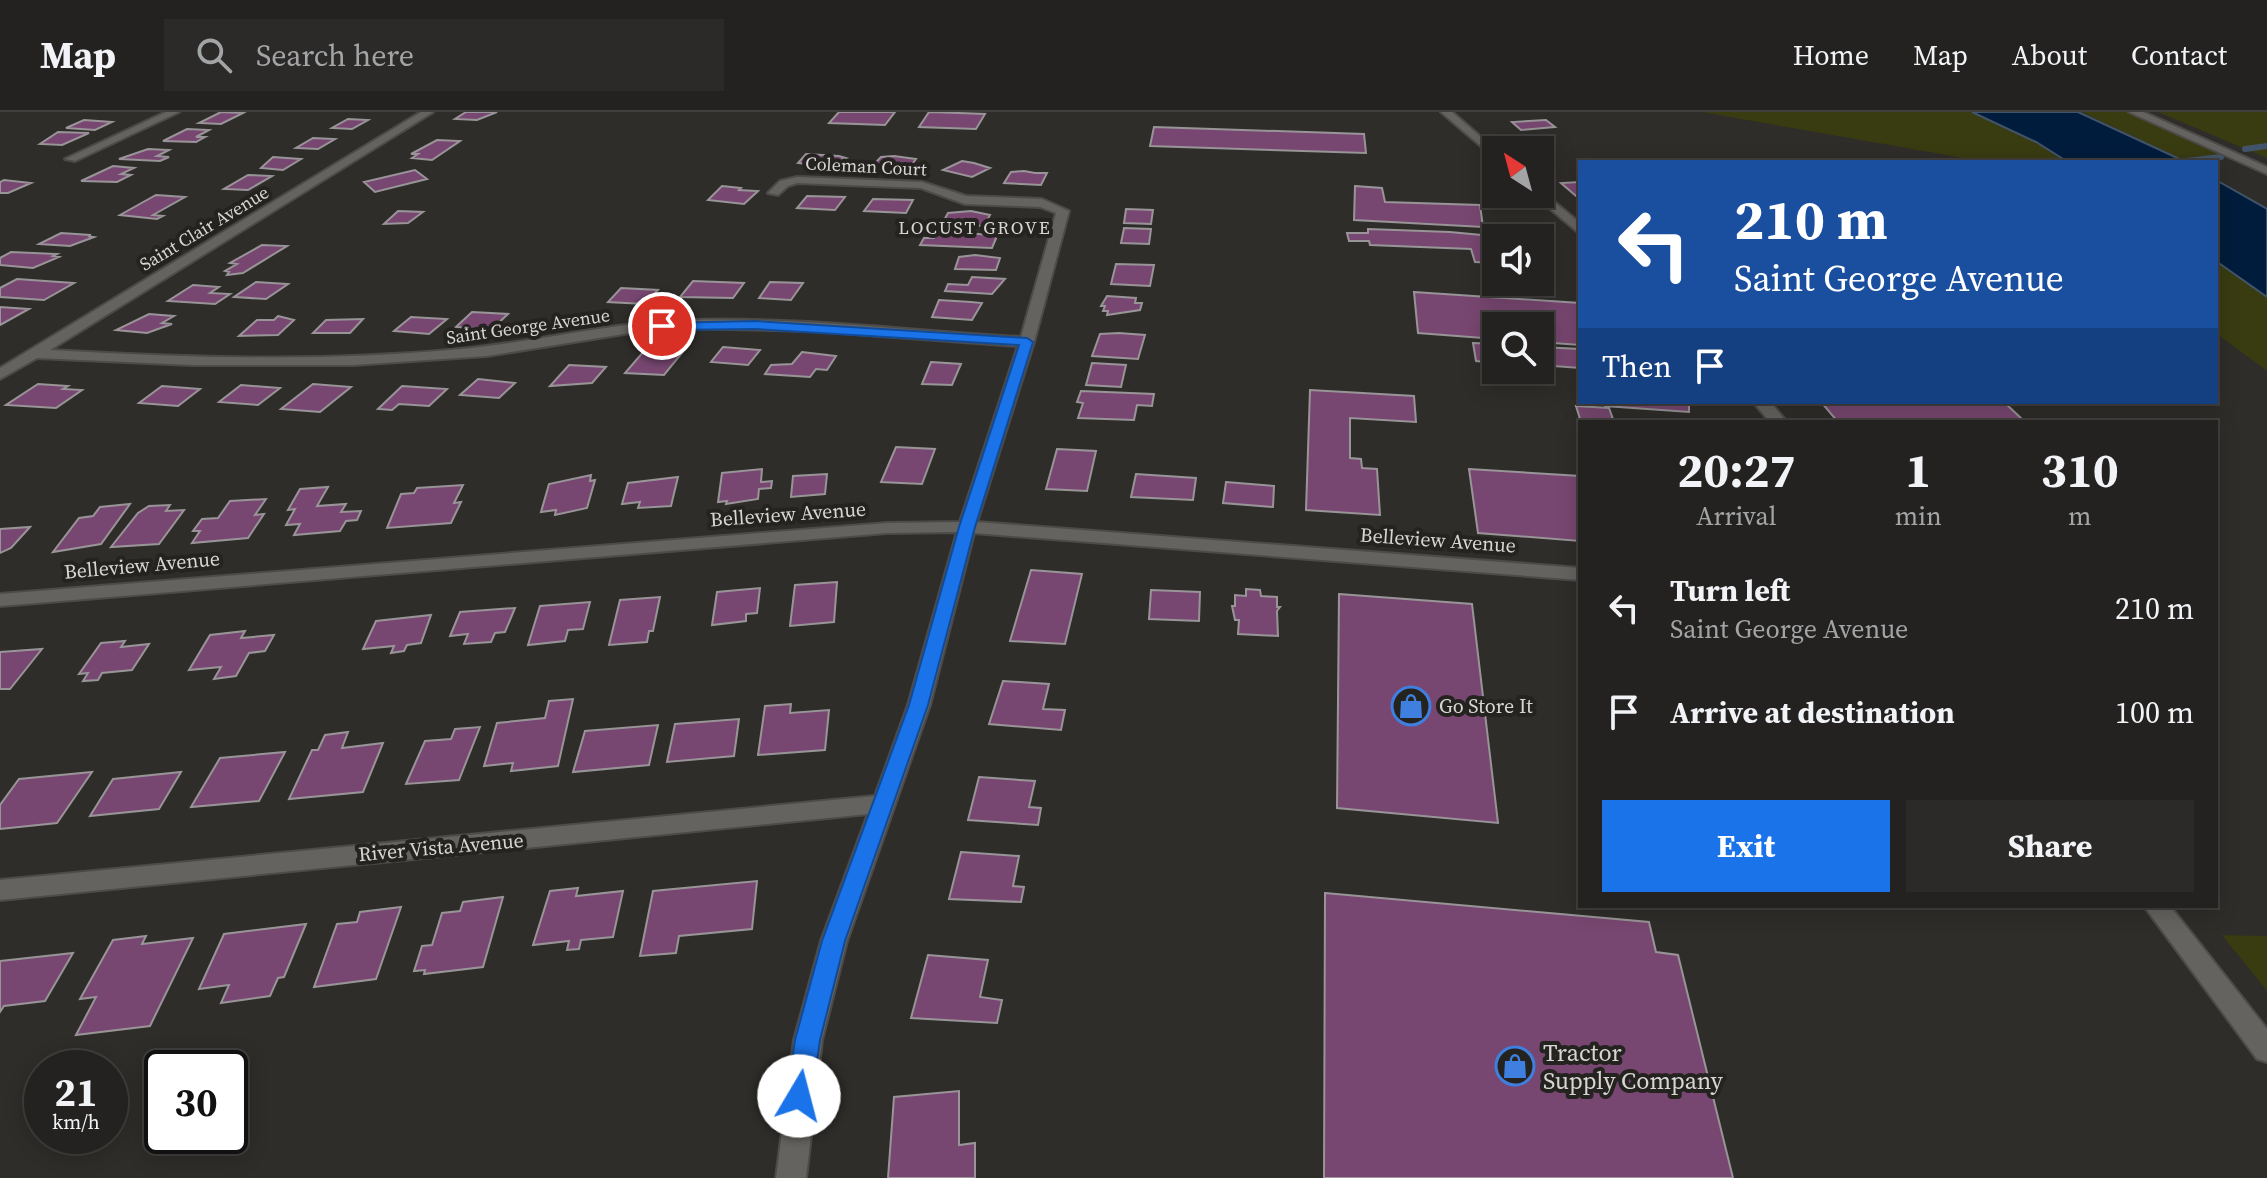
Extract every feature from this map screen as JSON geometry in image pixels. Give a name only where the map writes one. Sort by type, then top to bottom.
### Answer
[{"type":"street","points":[[71,159],[174,112]]},
{"type":"street","name":"Saint Clair Avenue","points":[[0,374],[428,112]]},
{"type":"street","points":[[1446,112],[1482,144]]},
{"type":"street","points":[[2134,112],[2267,171]]},
{"type":"street","name":"Coleman Court","points":[[774,193],[784,183],[797,180],[922,185],[965,200],[1054,206],[1063,211],[1027,342]]},
{"type":"street","points":[[1554,207],[1578,228]]},
{"type":"street","name":"Saint George Avenue","points":[[34,353],[154,358],[406,359],[521,347],[640,328],[723,324],[1027,342]]},
{"type":"street","points":[[791,1178],[808,1040],[834,941],[919,705],[967,527],[1027,342]]},
{"type":"street","points":[[1763,404],[1777,420]]},
{"type":"street","name":"Belleview Avenue","points":[[0,600],[887,528],[967,527],[1578,574]]},
{"type":"street","name":"River Vista Avenue","points":[[0,890],[883,804]]},
{"type":"street","points":[[2158,908],[2267,1050]]},
{"type":"shaded area","points":[[1702,112],[1972,112],[2036,142],[2065,160],[1975,160]]},
{"type":"shaded area","points":[[2082,112],[2134,112],[2231,154],[2179,158]]},
{"type":"shaded area","points":[[2158,112],[2267,112],[2267,158]]},
{"type":"shaded area","points":[[2218,262],[2267,297],[2267,371],[2218,334]]},
{"type":"shaded area","points":[[2222,935],[2267,936],[2267,991]]},
{"type":"water","points":[[1972,112],[2078,112],[2182,160],[2065,160],[2036,142]]},
{"type":"water","points":[[2218,181],[2267,209],[2267,297],[2218,262]]},
{"type":"building","points":[[221,112],[243,113],[221,124],[199,123]]},
{"type":"building","points":[[466,112],[497,112],[477,120],[455,119]]},
{"type":"building","points":[[839,112],[895,112],[885,125],[829,123]]},
{"type":"building","points":[[929,112],[985,114],[976,129],[919,127]]},
{"type":"building","points":[[348,119],[368,120],[352,129],[332,128]]},
{"type":"building","points":[[84,120],[112,122],[95,130],[66,128]]},
{"type":"building","points":[[1546,120],[1555,127],[1521,130],[1512,122]]},
{"type":"building","points":[[1154,127],[1364,134],[1366,153],[1150,146]]},
{"type":"building","points":[[187,129],[209,130],[196,137],[205,137],[196,142],[163,141]]},
{"type":"building","points":[[58,132],[89,133],[62,145],[40,144]]},
{"type":"building","points":[[313,138],[335,139],[318,149],[296,148]]},
{"type":"building","points":[[437,140],[460,141],[432,160],[412,158],[418,154],[411,154]]},
{"type":"building","points":[[148,149],[169,150],[157,156],[169,157],[160,161],[119,159]]},
{"type":"building","points":[[806,154],[846,158],[824,166],[798,163]]},
{"type":"building","points":[[273,157],[301,159],[283,170],[261,168]]},
{"type":"building","points":[[881,157],[916,159],[909,168],[872,166]]},
{"type":"building","points":[[962,161],[990,168],[972,177],[943,170]]},
{"type":"building","points":[[113,166],[134,168],[121,174],[131,175],[117,182],[81,181]]},
{"type":"building","points":[[415,170],[427,179],[375,192],[364,182]]},
{"type":"building","points":[[1011,172],[1047,173],[1041,185],[1004,183]]},
{"type":"building","points":[[248,175],[272,176],[248,190],[224,189]]},
{"type":"building","points":[[0,182],[31,183],[8,193],[0,193]]},
{"type":"building","points":[[1578,182],[1578,196],[1576,196],[1561,183]]},
{"type":"building","points":[[722,186],[758,191],[744,204],[708,200]]},
{"type":"building","points":[[1355,186],[1382,188],[1385,202],[1480,205],[1483,224],[1482,227],[1354,220]]},
{"type":"building","points":[[156,195],[185,197],[153,215],[163,216],[157,219],[120,215]]},
{"type":"building","points":[[807,196],[845,197],[835,210],[797,208]]},
{"type":"building","points":[[873,199],[913,200],[906,213],[864,211]]},
{"type":"building","points":[[1126,209],[1153,210],[1151,224],[1124,223]]},
{"type":"building","points":[[398,211],[423,212],[408,223],[384,224]]},
{"type":"building","points":[[971,211],[990,215],[984,226],[942,224],[948,213]]},
{"type":"building","points":[[1124,228],[1151,229],[1149,244],[1121,243]]},
{"type":"building","points":[[1368,229],[1482,235],[1482,262],[1475,262],[1471,249],[1370,245],[1369,241],[1349,241],[1347,233],[1368,233]]},
{"type":"building","points":[[937,232],[997,236],[992,248],[920,245],[924,238],[934,238]]},
{"type":"building","points":[[61,233],[94,237],[70,246],[39,244]]},
{"type":"building","points":[[262,245],[287,246],[243,273],[227,275],[229,272],[225,271],[237,264],[230,263]]},
{"type":"building","points":[[11,252],[57,254],[53,256],[59,257],[33,268],[0,265],[0,258]]},
{"type":"building","points":[[959,257],[1000,258],[996,270],[955,269]]},
{"type":"building","points":[[1116,264],[1154,265],[1150,286],[1111,284]]},
{"type":"building","points":[[972,277],[1005,279],[992,294],[945,291],[948,284],[968,285]]},
{"type":"building","points":[[17,279],[74,283],[44,300],[0,297],[0,288]]},
{"type":"building","points":[[693,281],[744,283],[733,298],[680,297]]},
{"type":"building","points":[[256,282],[288,284],[266,299],[234,297]]},
{"type":"building","points":[[770,282],[803,283],[791,300],[759,298]]},
{"type":"building","points":[[193,285],[219,287],[210,293],[230,294],[215,304],[168,301]]},
{"type":"building","points":[[621,288],[658,290],[645,304],[608,302]]},
{"type":"building","points":[[1414,292],[1578,303],[1578,345],[1554,343],[1554,312],[1482,312],[1482,338],[1418,333]]},
{"type":"building","points":[[1107,296],[1136,298],[1135,303],[1142,303],[1140,310],[1107,315],[1108,311],[1103,311],[1105,306],[1101,306]]},
{"type":"building","points":[[939,300],[982,303],[972,320],[932,317]]},
{"type":"building","points":[[0,307],[29,309],[0,325]]},
{"type":"building","points":[[472,312],[508,314],[492,329],[456,327]]},
{"type":"building","points":[[149,314],[174,316],[162,323],[172,324],[147,333],[116,330]]},
{"type":"building","points":[[278,316],[294,320],[278,335],[239,336],[257,320],[274,320]]},
{"type":"building","points":[[411,317],[447,319],[429,334],[394,331]]},
{"type":"building","points":[[363,319],[350,333],[313,333],[326,320]]},
{"type":"building","points":[[1100,334],[1145,335],[1138,359],[1092,356]]},
{"type":"building","points":[[1473,343],[1482,343],[1482,362],[1476,361]]},
{"type":"building","points":[[723,347],[760,350],[748,365],[711,362]]},
{"type":"building","points":[[1554,348],[1578,349],[1578,368],[1554,366]]},
{"type":"building","points":[[644,351],[682,353],[664,375],[625,373]]},
{"type":"building","points":[[802,352],[836,356],[827,370],[816,369],[810,377],[765,374],[771,365],[792,364]]},
{"type":"building","points":[[931,362],[961,364],[952,385],[922,384]]},
{"type":"building","points":[[1092,363],[1126,365],[1121,387],[1086,385]]},
{"type":"building","points":[[569,365],[606,367],[592,383],[550,386]]},
{"type":"building","points":[[478,379],[515,383],[499,398],[460,395]]},
{"type":"building","points":[[38,384],[82,390],[56,408],[6,405]]},
{"type":"building","points":[[313,384],[351,387],[320,412],[281,409]]},
{"type":"building","points":[[241,385],[280,388],[258,405],[219,402]]},
{"type":"building","points":[[162,386],[200,389],[178,406],[139,403]]},
{"type":"building","points":[[402,386],[447,389],[429,406],[399,404],[392,410],[378,409]]},
{"type":"building","points":[[1310,390],[1414,396],[1416,422],[1350,418],[1350,458],[1361,459],[1362,468],[1377,469],[1380,515],[1306,510]]},
{"type":"building","points":[[1081,391],[1154,394],[1152,406],[1137,405],[1134,420],[1078,418],[1083,403],[1077,402]]},
{"type":"building","points":[[1689,404],[1689,412],[1605,406]]},
{"type":"building","points":[[1823,404],[2006,404],[2023,420],[1836,420]]},
{"type":"building","points":[[1576,406],[1609,408],[1613,420],[1580,420]]},
{"type":"building","points":[[896,447],[935,449],[922,484],[881,482]]},
{"type":"building","points":[[1057,449],[1096,451],[1087,491],[1046,489]]},
{"type":"building","points":[[762,469],[761,482],[772,481],[771,488],[759,489],[758,499],[726,504],[727,501],[718,502],[722,473]]},
{"type":"building","points":[[1469,469],[1578,476],[1578,541],[1478,533]]},
{"type":"building","points":[[827,474],[825,494],[791,497],[793,476]]},
{"type":"building","points":[[1136,474],[1196,478],[1193,500],[1131,497]]},
{"type":"building","points":[[591,475],[590,481],[595,480],[587,508],[555,515],[556,510],[541,512],[549,484]]},
{"type":"building","points":[[678,477],[671,506],[638,508],[640,502],[622,504],[628,483]]},
{"type":"building","points":[[1226,482],[1274,486],[1273,507],[1223,503]]},
{"type":"building","points":[[463,485],[454,503],[461,502],[451,523],[387,528],[401,494],[414,493],[417,488]]},
{"type":"building","points":[[328,487],[317,506],[346,504],[341,512],[361,511],[357,520],[346,521],[340,531],[294,535],[300,524],[286,525],[295,509],[288,510],[300,489]]},
{"type":"building","points":[[266,499],[255,515],[264,514],[248,538],[192,543],[200,531],[193,531],[202,519],[218,518],[230,501]]},
{"type":"building","points":[[130,504],[101,544],[53,552],[79,518],[93,516],[100,507]]},
{"type":"building","points":[[170,505],[166,511],[184,510],[159,544],[111,547],[138,513],[149,506]]},
{"type":"building","points":[[30,527],[11,548],[0,553],[0,529]]},
{"type":"building","points":[[1031,570],[1082,574],[1065,644],[1010,641]]},
{"type":"building","points":[[837,582],[834,622],[790,626],[795,585]]},
{"type":"building","points":[[760,588],[757,613],[746,614],[746,621],[712,625],[717,592]]},
{"type":"building","points":[[1246,589],[1260,590],[1261,596],[1277,597],[1277,607],[1280,607],[1277,611],[1278,636],[1238,634],[1239,620],[1235,620],[1232,606],[1235,606],[1235,595],[1246,596]]},
{"type":"building","points":[[1151,590],[1200,592],[1199,621],[1149,619]]},
{"type":"building","name":"Go Store It","points":[[1339,594],[1472,604],[1498,823],[1337,808]]},
{"type":"building","points":[[660,597],[653,631],[649,631],[647,642],[609,645],[620,600]]},
{"type":"building","points":[[590,602],[583,629],[568,630],[565,641],[528,645],[540,606]]},
{"type":"building","points":[[515,608],[505,632],[495,633],[491,642],[464,644],[468,634],[450,636],[460,612]]},
{"type":"building","points":[[431,615],[421,643],[407,645],[404,651],[391,653],[394,646],[363,649],[376,621]]},
{"type":"building","points":[[245,631],[241,638],[274,635],[265,651],[249,653],[236,676],[214,679],[221,667],[189,670],[210,635]]},
{"type":"building","points":[[125,641],[121,647],[149,644],[132,670],[102,673],[98,680],[83,681],[88,673],[79,674],[101,643]]},
{"type":"building","points":[[42,649],[10,689],[0,689],[0,652]]},
{"type":"building","points":[[1003,681],[1049,684],[1043,709],[1065,710],[1061,730],[989,724]]},
{"type":"building","points":[[573,699],[558,766],[511,771],[513,763],[484,766],[497,723],[545,718],[549,701]]},
{"type":"building","points":[[791,704],[790,713],[829,710],[825,750],[758,755],[765,706]]},
{"type":"building","points":[[739,719],[734,756],[667,762],[675,724]]},
{"type":"building","points":[[658,725],[649,765],[573,772],[585,731]]},
{"type":"building","points":[[480,727],[459,780],[406,784],[425,741],[451,739],[455,729]]},
{"type":"building","points":[[348,732],[342,748],[383,743],[363,792],[289,799],[312,750],[318,750],[325,735]]},
{"type":"building","points":[[285,752],[259,801],[191,807],[220,758]]},
{"type":"building","points":[[92,772],[57,823],[0,829],[0,805],[19,779]]},
{"type":"building","points":[[181,772],[159,809],[90,816],[113,779]]},
{"type":"building","points":[[979,777],[1035,781],[1029,807],[1041,808],[1038,825],[968,820]]},
{"type":"building","points":[[961,852],[1019,856],[1013,886],[1024,887],[1021,902],[949,899]]},
{"type":"building","points":[[757,881],[752,929],[679,936],[676,953],[640,956],[653,891]]},
{"type":"building","points":[[578,888],[576,896],[623,891],[613,937],[581,940],[579,949],[567,950],[569,941],[533,945],[550,891]]},
{"type":"building","name":"Tractor Supply Company","points":[[1325,893],[1649,922],[1656,952],[1678,955],[1733,1178],[1324,1178]]},
{"type":"building","points":[[503,897],[483,967],[424,974],[425,970],[414,971],[422,946],[432,945],[442,913],[460,911],[463,902]]},
{"type":"building","points":[[401,907],[376,979],[314,987],[337,924],[357,922],[360,912]]},
{"type":"building","points":[[306,924],[284,977],[278,978],[270,996],[221,1003],[229,985],[199,989],[224,934]]},
{"type":"building","points":[[146,936],[142,944],[193,938],[150,1026],[76,1035],[96,997],[80,999],[113,940]]},
{"type":"building","points":[[73,953],[45,1001],[4,1006],[0,1012],[0,961]]},
{"type":"building","points":[[928,955],[988,960],[980,997],[1002,1000],[997,1023],[911,1018]]},
{"type":"building","points":[[959,1091],[959,1145],[975,1143],[975,1178],[888,1178],[894,1097]]},
{"type":"waterway","points":[[2245,149],[2267,146]]},
{"type":"waterway","points":[[2195,160],[2221,157]]},
{"type":"place","name":"Go Store It","points":[[1411,706]]},
{"type":"place","name":"Tractor Supply Company","points":[[1515,1066]]},
{"type":"district","name":"LOCUST GROVE","points":[[975,227]]},
{"type":"route","points":[[662,326],[755,325],[1027,342],[967,527],[919,705],[834,941],[808,1040],[799,1096]]}]
